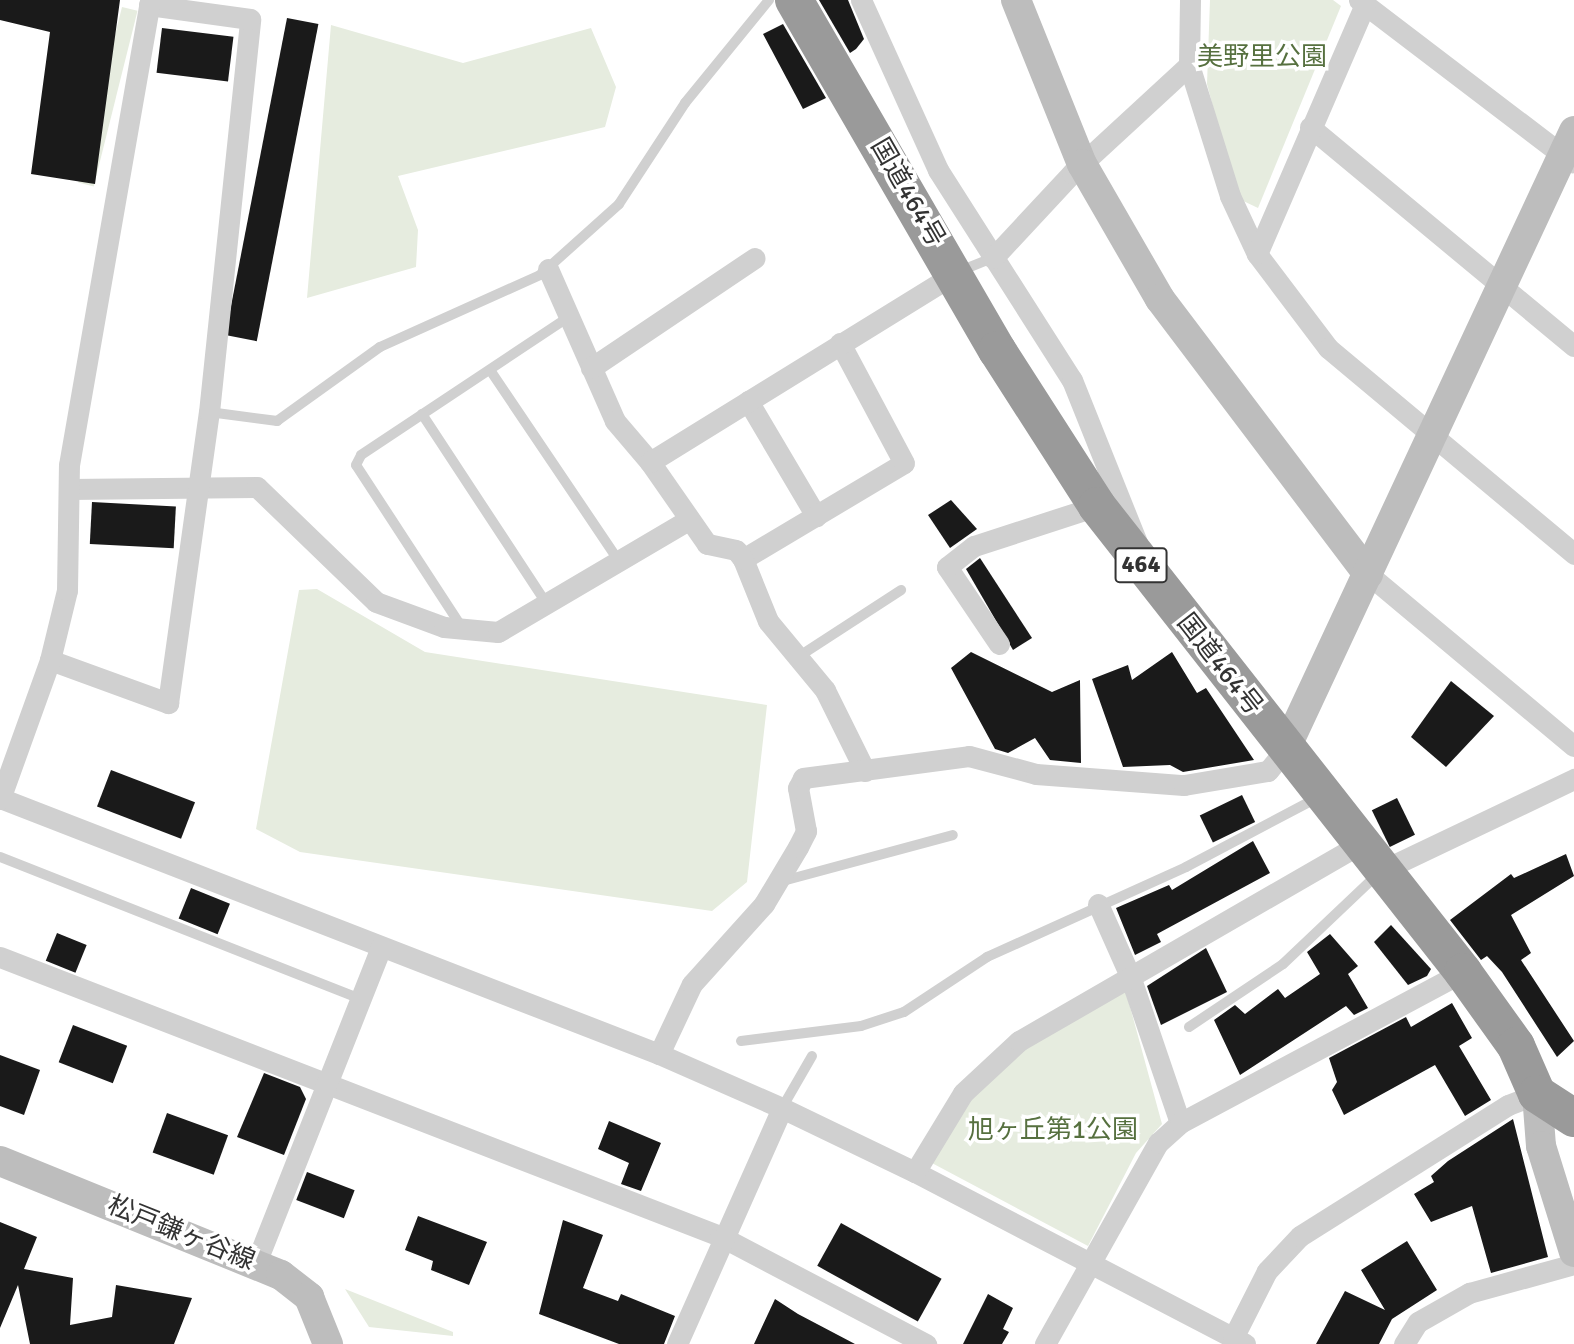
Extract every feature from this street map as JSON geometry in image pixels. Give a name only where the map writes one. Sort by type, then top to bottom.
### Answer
[{"type":"highway","name":"国道464号","points":[[794,0],[954,274],[1097,506],[1321,796],[1463,972],[1516,1045],[1537,1094]]},
{"type":"highway","points":[[1537,1094],[1574,1118]]},
{"type":"street","points":[[861,0],[938,170],[1072,380],[1138,535],[1140,564]]},
{"type":"street","points":[[1016,0],[1082,164],[1160,299],[1368,574],[1574,747]]},
{"type":"street","points":[[1190,0],[1189,65],[1230,197],[1257,254],[1328,348],[1574,554]]},
{"type":"street","points":[[50,660],[168,703],[209,412],[250,19],[150,2],[69,489],[67,590],[50,660],[0,798],[659,1054],[915,1171],[1239,1341],[1267,1271],[1300,1236],[1508,1105],[1537,1094],[1541,1146],[1574,1252]]},
{"type":"street","points":[[659,1054],[692,984],[777,883],[806,831],[798,788],[803,778],[969,756],[1036,774],[1184,785],[1268,771],[1285,750],[1570,150],[1362,2],[1257,254]]},
{"type":"street","points":[[993,258],[1082,164],[1189,65]]},
{"type":"street","points":[[1310,127],[1574,346]]},
{"type":"street","points":[[591,368],[755,258]]},
{"type":"street","points":[[548,269],[615,421],[650,462],[707,544],[736,550],[743,559],[768,621],[825,690],[865,771]]},
{"type":"street","points":[[650,462],[954,274]]},
{"type":"street","points":[[743,559],[904,463],[840,343]]},
{"type":"street","points":[[748,401],[816,516]]},
{"type":"street","points":[[69,489],[257,488],[376,602],[412,618],[498,632],[545,601],[688,520]]},
{"type":"street","points":[[999,644],[947,567],[974,546],[1097,506]]},
{"type":"street","points":[[915,1171],[963,1093],[990,1063],[1130,976],[1370,858],[1574,779]]},
{"type":"street","points":[[1098,904],[1130,976],[1180,1123]]},
{"type":"street","points":[[256,1263],[381,947]]},
{"type":"street","points":[[0,957],[720,1237],[926,1344]]},
{"type":"street","points":[[1045,1344],[1140,1165],[1180,1123],[1463,972]]},
{"type":"street","points":[[677,1344],[720,1237],[782,1108]]},
{"type":"street","name":"松戸鎌ヶ谷線","points":[[0,1161],[256,1263],[309,1297],[328,1344]]},
{"type":"street","points":[[1404,1344],[1418,1322],[1469,1293],[1574,1265]]},
{"type":"lane","points":[[209,412],[277,421],[380,348],[548,269],[619,204],[685,103],[769,0]]},
{"type":"lane","points":[[954,274],[993,258]]},
{"type":"lane","points":[[461,626],[356,466],[361,455],[569,317]]},
{"type":"lane","points":[[490,370],[618,560]]},
{"type":"lane","points":[[422,414],[545,601]]},
{"type":"lane","points":[[798,657],[901,590]]},
{"type":"lane","points":[[741,1041],[861,1026],[904,1012],[987,957],[1240,841],[1321,796]]},
{"type":"lane","points":[[777,883],[954,835]]},
{"type":"lane","points":[[0,857],[361,999]]},
{"type":"lane","points":[[1189,1027],[1283,964],[1370,858]]},
{"type":"lane","points":[[782,1108],[813,1056]]},
{"type":"green space","name":"美野里公園","points":[[1210,0],[1333,0],[1341,6],[1258,208],[1237,198],[1207,84]]},
{"type":"green space","points":[[122,7],[138,11],[94,186],[78,183]]},
{"type":"green space","points":[[331,25],[463,63],[591,28],[616,87],[605,127],[398,176],[418,230],[416,267],[307,298]]},
{"type":"green space","points":[[317,589],[425,652],[767,705],[747,882],[712,911],[300,852],[256,829],[299,590]]},
{"type":"green space","name":"旭ヶ丘第1公園","points":[[1118,990],[1126,992],[1162,1124],[1136,1153],[1088,1246],[930,1162],[969,1099],[1002,1062]]},
{"type":"green space","points":[[345,1289],[453,1332],[453,1336],[369,1327]]},
{"type":"building","points":[[0,0],[120,0],[95,184],[31,174],[50,32],[0,20]]},
{"type":"building","points":[[819,0],[848,0],[864,39],[850,53]]},
{"type":"building","points":[[287,18],[318,24],[257,341],[225,335]]},
{"type":"building","points":[[783,24],[826,98],[803,109],[763,34]]},
{"type":"building","points":[[162,28],[233,37],[228,81],[157,73]]},
{"type":"building","points":[[951,500],[977,529],[950,548],[928,515]]},
{"type":"building","points":[[92,502],[176,506],[174,548],[90,544]]},
{"type":"building","points":[[980,558],[1032,638],[1013,650],[966,569]]},
{"type":"building","points":[[971,652],[1052,692],[1080,680],[1081,763],[1050,760],[1035,738],[1008,753],[995,749],[951,668]]},
{"type":"building","points":[[1172,652],[1197,693],[1206,688],[1254,760],[1183,772],[1170,765],[1123,767],[1092,679],[1128,665],[1132,680]]},
{"type":"building","points":[[1451,681],[1494,716],[1446,767],[1411,737]]},
{"type":"building","points":[[111,770],[195,802],[181,839],[97,806]]},
{"type":"building","points":[[1242,795],[1255,822],[1213,843],[1200,816]]},
{"type":"building","points":[[1397,798],[1415,835],[1390,847],[1372,810]]},
{"type":"building","points":[[1253,841],[1270,873],[1157,934],[1161,942],[1135,955],[1116,908],[1169,885],[1172,890]]},
{"type":"building","points":[[1566,854],[1574,876],[1511,915],[1531,953],[1521,960],[1574,1041],[1557,1057],[1502,972],[1487,956],[1481,960],[1450,920],[1511,874],[1514,878]]},
{"type":"building","points":[[191,888],[230,904],[218,934],[179,919]]},
{"type":"building","points":[[1391,925],[1431,969],[1427,976],[1408,985],[1374,942]]},
{"type":"building","points":[[57,933],[87,945],[75,973],[46,961]]},
{"type":"building","points":[[1330,934],[1358,966],[1348,974],[1368,1008],[1354,1015],[1346,1006],[1240,1075],[1214,1020],[1235,1005],[1245,1014],[1278,989],[1285,998],[1320,974],[1307,952]]},
{"type":"building","points":[[1206,948],[1227,992],[1161,1025],[1147,986]]},
{"type":"building","points":[[1452,1003],[1472,1038],[1459,1046],[1491,1100],[1465,1116],[1435,1065],[1344,1115],[1332,1090],[1337,1082],[1329,1058],[1406,1017],[1411,1027]]},
{"type":"building","points":[[73,1025],[127,1046],[113,1083],[59,1062]]},
{"type":"building","points":[[0,1055],[40,1070],[24,1115],[0,1106]]},
{"type":"building","points":[[264,1073],[300,1087],[306,1099],[284,1155],[237,1137]]},
{"type":"building","points":[[167,1113],[228,1135],[214,1175],[153,1152]]},
{"type":"building","points":[[1513,1119],[1548,1257],[1491,1273],[1472,1206],[1431,1222],[1414,1194],[1434,1182],[1431,1176],[1448,1161]]},
{"type":"building","points":[[609,1121],[661,1143],[641,1191],[621,1184],[629,1163],[598,1149]]},
{"type":"building","points":[[307,1172],[355,1190],[344,1218],[296,1200]]},
{"type":"building","points":[[418,1216],[487,1242],[469,1285],[431,1270],[433,1261],[405,1250]]},
{"type":"building","points":[[563,1220],[603,1235],[583,1288],[618,1301],[621,1294],[675,1316],[664,1344],[619,1344],[539,1314]]},
{"type":"building","points":[[0,1222],[37,1237],[24,1269],[73,1278],[70,1325],[112,1317],[116,1285],[192,1298],[174,1344],[30,1344],[18,1285],[0,1328]]},
{"type":"building","points":[[841,1223],[942,1279],[918,1322],[817,1266]]},
{"type":"building","points":[[1407,1241],[1437,1290],[1392,1319],[1379,1344],[1316,1344],[1345,1291],[1385,1310],[1361,1270]]},
{"type":"building","points":[[988,1294],[1013,1308],[1003,1329],[1009,1332],[1002,1344],[963,1344]]},
{"type":"building","points":[[775,1299],[798,1314],[855,1344],[754,1344]]}]
